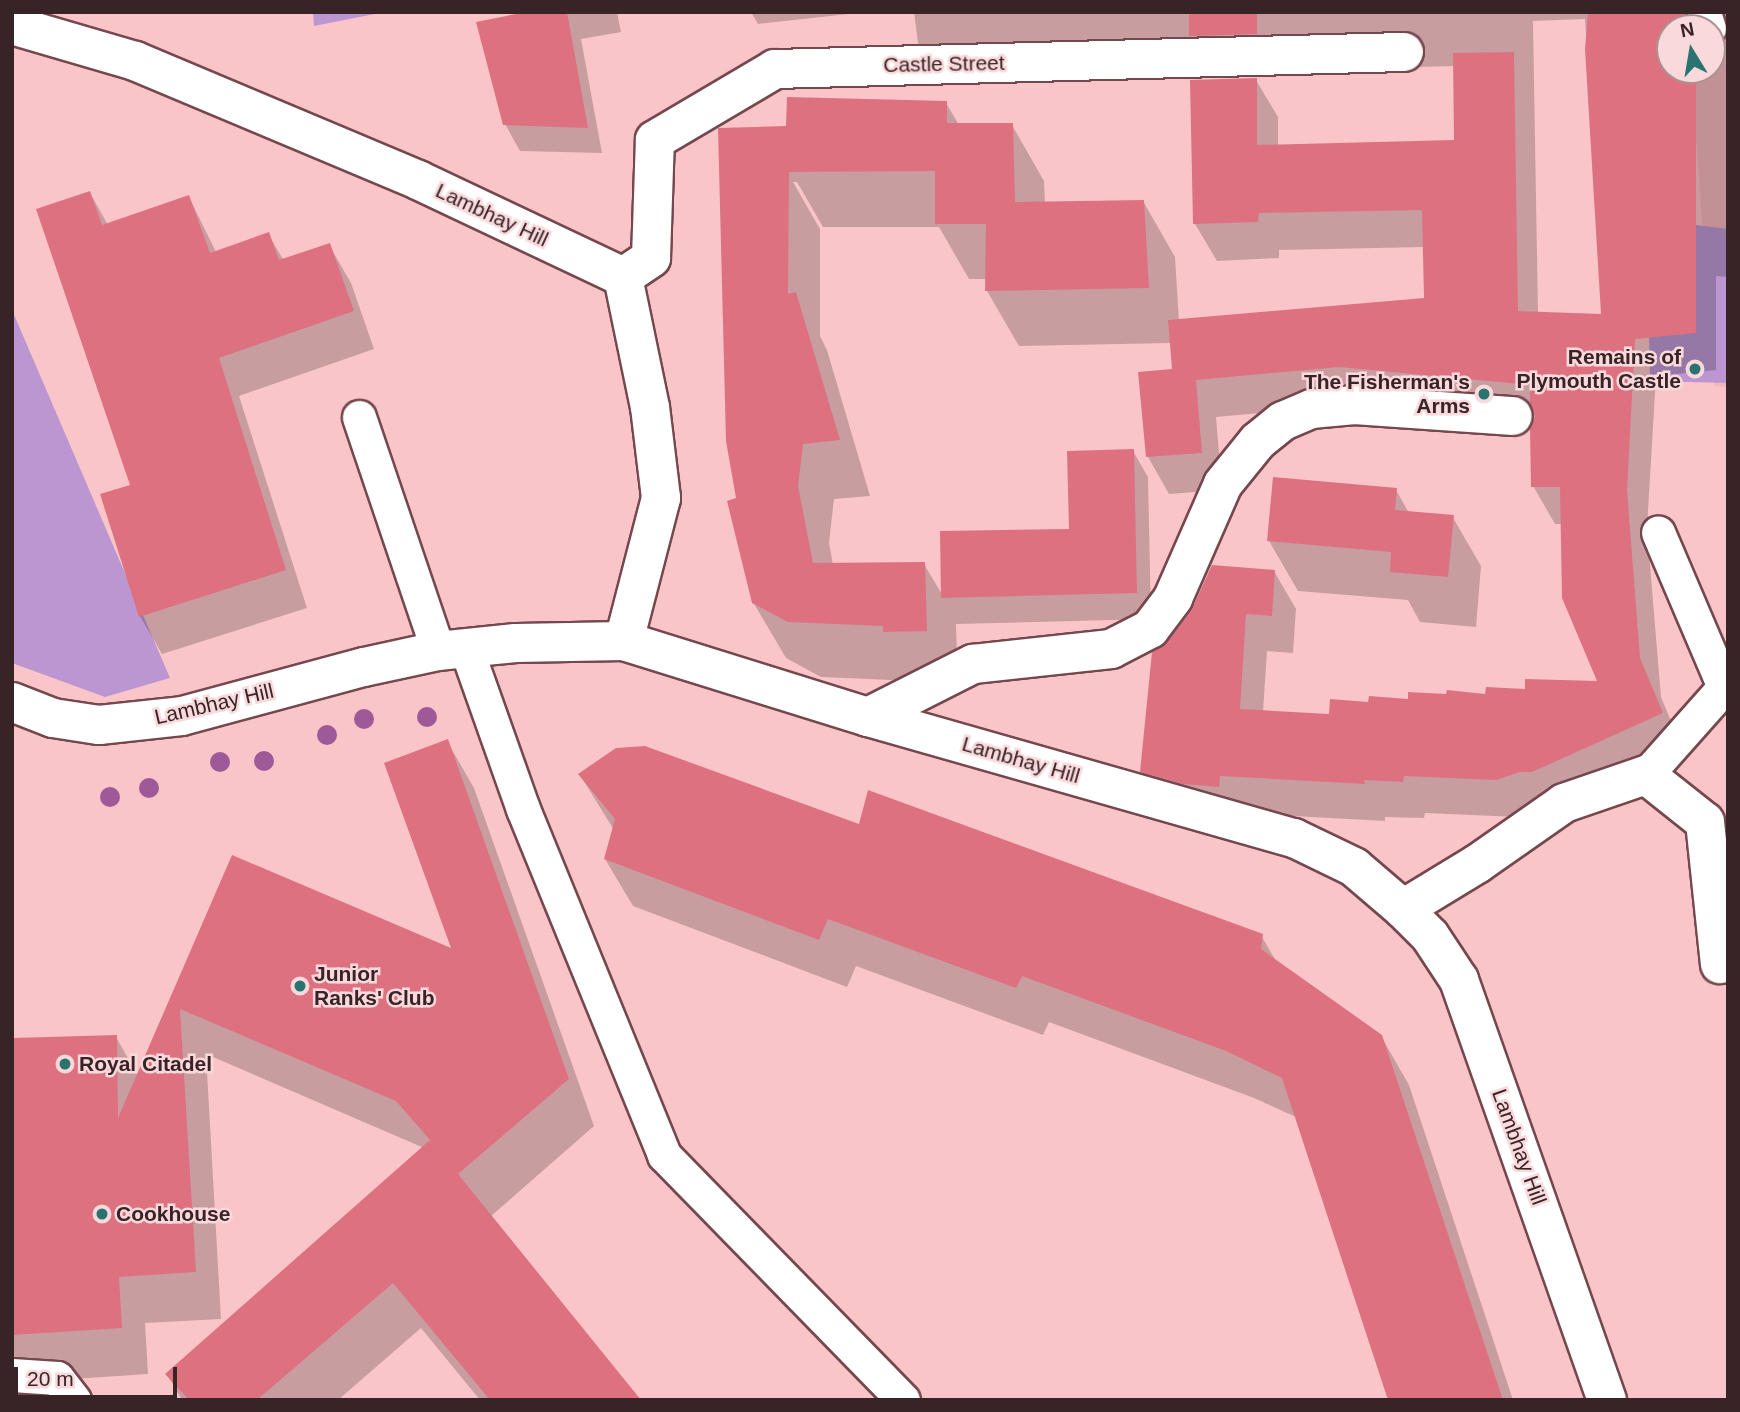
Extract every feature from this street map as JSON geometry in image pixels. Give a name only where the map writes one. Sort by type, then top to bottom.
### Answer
[{"type":"street","name":"Lambhay Hill","points":[[12,25],[135,61],[418,180],[623,277]]},
{"type":"street","name":"Castle Street","points":[[623,277],[651,258],[655,140],[775,69],[1404,52]]},
{"type":"street","points":[[623,277],[650,407],[661,498],[624,641]]},
{"type":"street","points":[[868,717],[972,664],[1111,649],[1150,629],[1173,598],[1223,484],[1258,441],[1283,421],[1311,410],[1355,405],[1513,416]]},
{"type":"street","name":"Lambhay Hill","points":[[12,702],[53,718],[99,725],[182,716],[364,667],[452,649],[516,643],[624,641],[868,717],[1294,838],[1354,867],[1430,936],[1460,980],[1608,1400]]},
{"type":"street","points":[[1403,909],[1478,864],[1563,803],[1646,775],[1705,822],[1720,964]]},
{"type":"lane","points":[[359,417],[452,649],[523,810],[664,1155],[903,1400]]},
{"type":"lane","points":[[1646,775],[1724,687],[1658,532]]},
{"type":"lane","points":[[12,1375],[57,1378],[74,1400]]},
{"type":"shaded area","points":[[313,12],[385,12],[314,26]]},
{"type":"shaded area","points":[[1728,12],[1728,387],[1714,386],[1692,84],[1726,84],[1726,14],[1684,14]]},
{"type":"shaded area","points":[[1696,225],[1728,229],[1728,383],[1650,381],[1649,337]]},
{"type":"shaded area","points":[[12,310],[170,678],[105,697],[12,663]]},
{"type":"building","points":[[526,12],[567,12],[588,128],[503,125],[476,22]]},
{"type":"building","points":[[1189,12],[1257,12],[1257,34],[1189,36]]},
{"type":"building","points":[[1588,12],[1685,12],[1656,14],[1656,84],[1696,84],[1696,333],[1635,339],[1627,490],[1640,658],[1663,713],[1532,772],[1520,772],[1496,780],[1404,776],[1403,782],[1364,780],[1365,784],[1220,776],[1219,787],[1183,784],[1140,772],[1152,652],[1167,642],[1191,611],[1212,565],[1275,570],[1272,616],[1246,614],[1240,709],[1329,714],[1330,699],[1368,702],[1369,696],[1408,699],[1408,692],[1446,694],[1447,690],[1485,694],[1486,687],[1525,689],[1525,679],[1597,681],[1562,598],[1560,487],[1531,487],[1530,429],[1535,417],[1530,403],[1530,385],[1339,367],[1196,380],[1202,453],[1146,457],[1138,372],[1172,369],[1168,320],[1424,298],[1422,210],[1259,213],[1258,222],[1193,224],[1190,80],[1257,78],[1257,145],[1454,140],[1453,53],[1514,52],[1518,311],[1601,314],[1585,49]]},
{"type":"building","points":[[787,97],[947,101],[947,123],[1013,123],[1015,202],[1144,200],[1149,288],[985,291],[986,224],[935,224],[935,171],[789,172],[788,294],[796,292],[840,440],[803,444],[798,486],[813,563],[925,562],[927,631],[883,632],[883,626],[788,622],[752,603],[727,501],[736,498],[726,441],[718,128],[786,126]]},
{"type":"building","points":[[90,191],[102,225],[189,195],[210,253],[269,232],[279,260],[330,243],[354,311],[219,358],[286,570],[139,617],[100,494],[130,485],[36,209]]},
{"type":"building","points":[[1134,449],[1137,593],[941,598],[940,531],[1069,529],[1067,451]]},
{"type":"building","points":[[1273,477],[1397,488],[1395,510],[1454,515],[1448,577],[1390,572],[1391,552],[1267,541]]},
{"type":"building","points":[[448,739],[569,1079],[458,1174],[641,1400],[490,1400],[393,1283],[257,1400],[189,1400],[165,1374],[430,1140],[396,1101],[180,1009],[196,1272],[119,1277],[122,1328],[12,1335],[12,1038],[117,1035],[118,1118],[232,855],[451,948],[384,763]]},
{"type":"building","points":[[645,746],[859,824],[868,790],[1263,934],[1261,949],[1382,1035],[1503,1400],[1388,1400],[1282,1078],[1226,1051],[1022,976],[1016,988],[828,919],[819,940],[604,859],[615,819],[578,774],[616,748]]},
{"type":"place","name":"Remains of Plymouth Castle","points":[[1695,369]]},
{"type":"place","name":"The Fisherman's Arms","points":[[1484,394]]},
{"type":"place","name":"Junior Ranks' Club","points":[[300,986]]},
{"type":"place","name":"Royal Citadel","points":[[65,1064]]},
{"type":"place","name":"Cookhouse","points":[[102,1214]]}]
